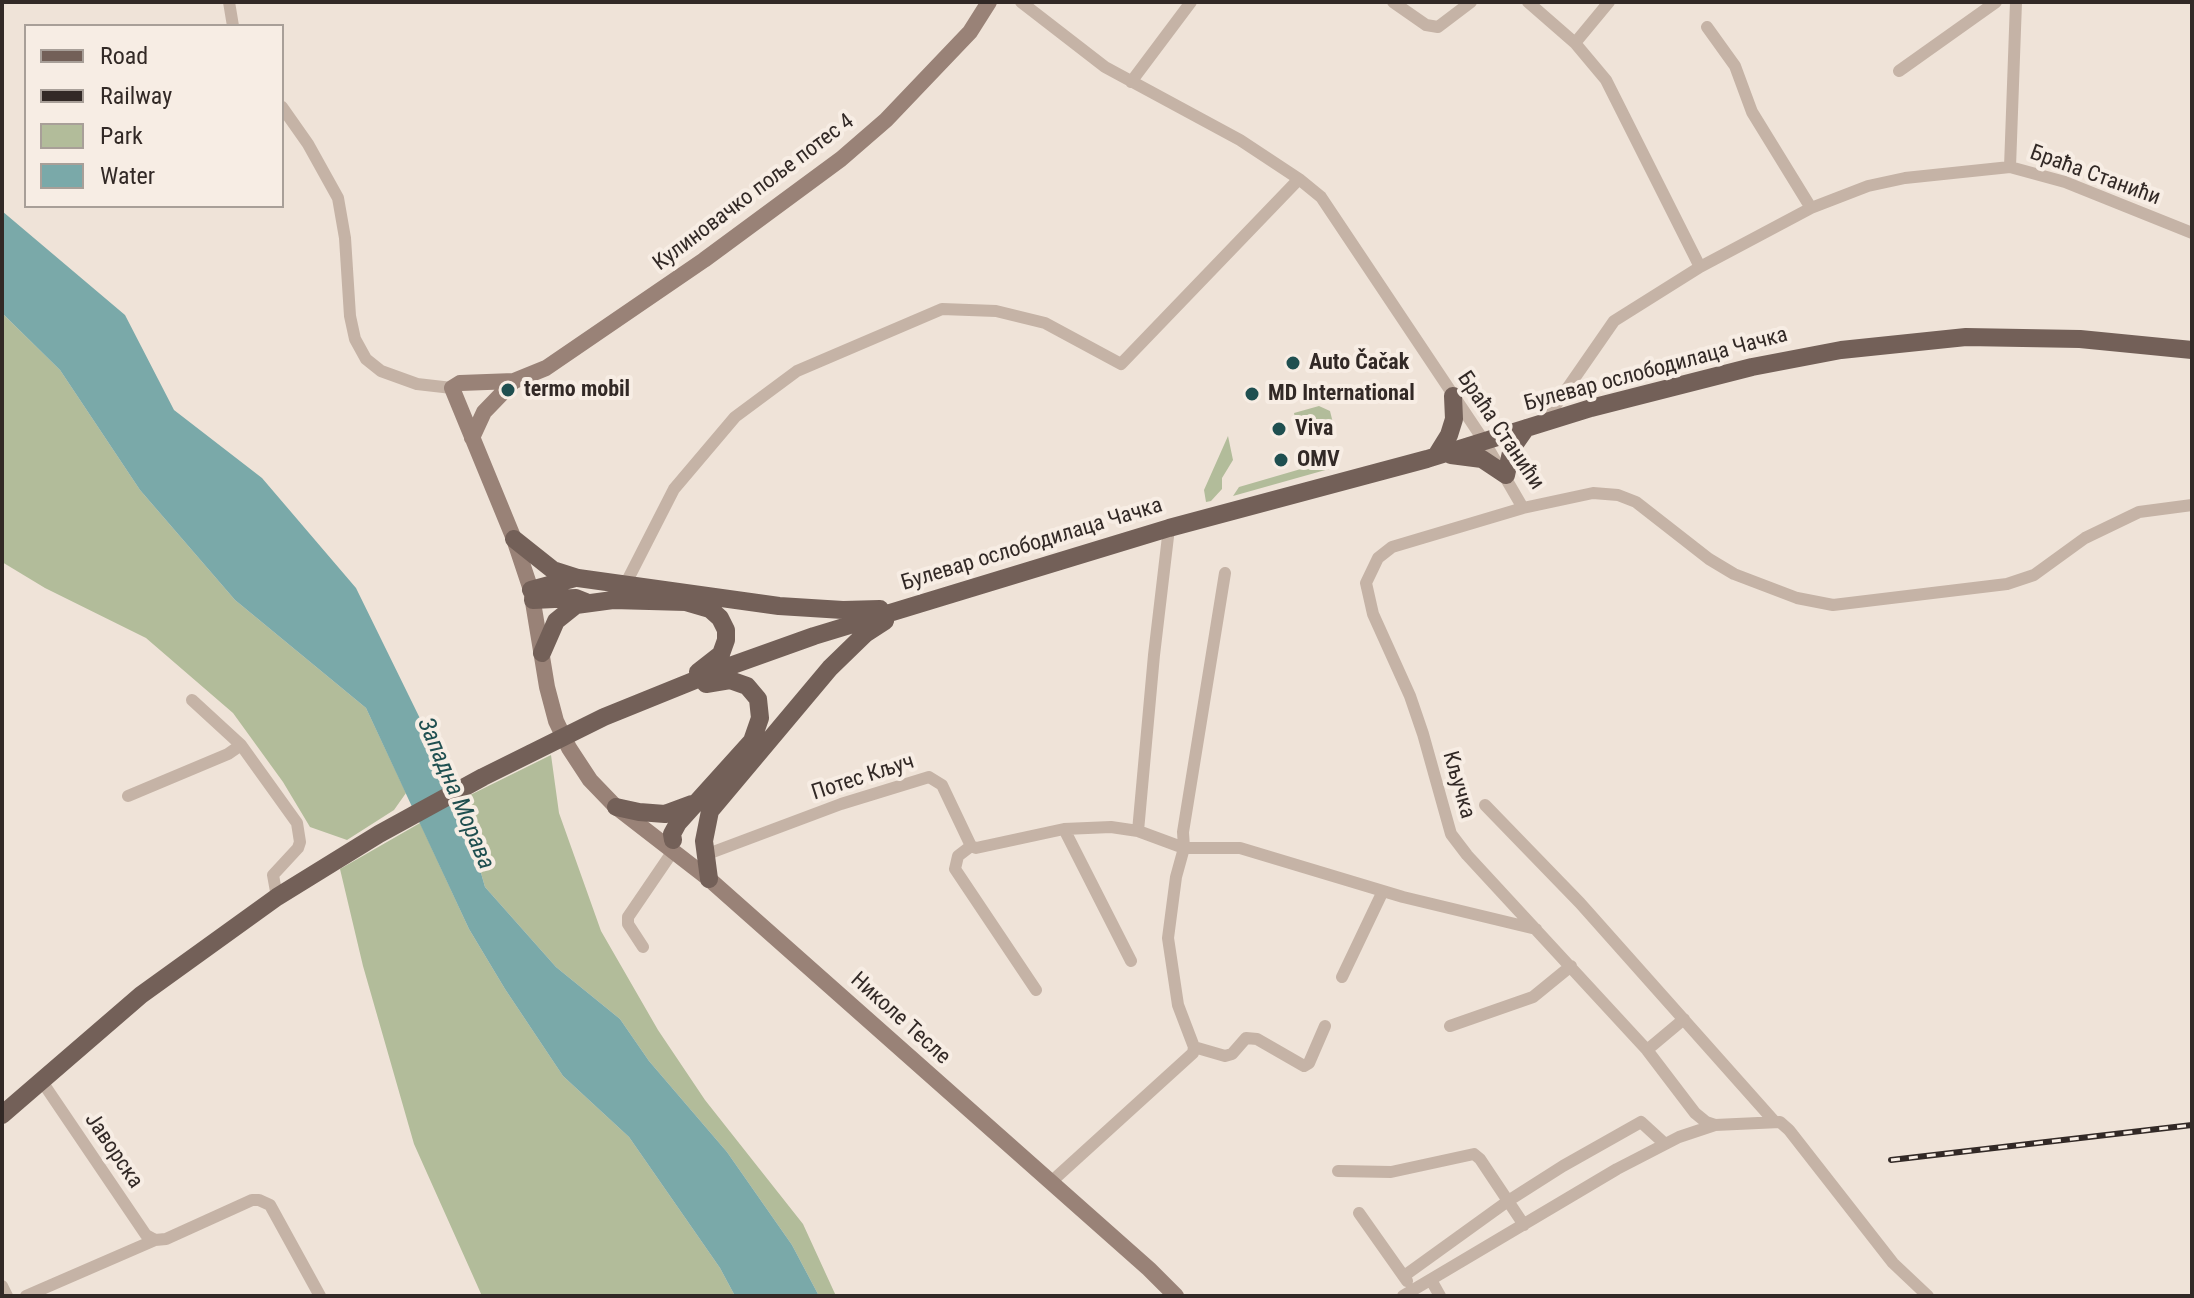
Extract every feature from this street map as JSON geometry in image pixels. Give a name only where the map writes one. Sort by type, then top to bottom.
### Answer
[{"type":"main road","name":"Булевар ослободилаца Чачка","points":[[2,1115],[141,995],[277,897],[452,793],[604,717],[814,636],[1169,528],[1752,367],[1841,350],[1929,340],[2039,337],[2107,340],[2192,350]]},
{"type":"main road","points":[[1436,456],[1449,435],[1454,419],[1453,396]]},
{"type":"main road","points":[[1436,456],[1482,459],[1506,475],[1512,448],[1535,425]]},
{"type":"main road","points":[[514,539],[553,570],[578,578],[682,590],[779,606],[897,610]]},
{"type":"main road","points":[[532,595],[578,578]]},
{"type":"main road","points":[[532,595],[576,598],[588,603]]},
{"type":"main road","points":[[542,653],[559,618],[576,605],[613,600],[696,604],[716,613],[726,630],[723,650],[715,661],[683,685]]},
{"type":"main road","points":[[671,845],[678,823],[702,807],[830,668],[865,634],[897,610]]},
{"type":"main road","points":[[683,685],[735,681],[752,689],[761,708],[759,725],[752,741],[702,807],[709,879]]},
{"type":"main road","points":[[616,807],[665,814],[702,807]]},
{"type":"street","points":[[229,2],[233,24]]},
{"type":"street","name":"Кулиновачко поље потес 4","points":[[452,388],[460,383],[514,381],[546,368],[704,260],[841,159],[886,120],[960,43],[982,17],[989,2]]},
{"type":"street","name":"Браћа Станићи","points":[[1021,2],[1105,67],[1240,140],[1321,197],[1484,441],[1523,508],[1593,493],[1618,495],[1636,502],[1709,559],[1734,574],[1797,598],[1833,605],[2007,584],[2034,575],[2085,538],[2129,517],[2162,507],[2192,505]]},
{"type":"street","points":[[1131,82],[1191,2]]},
{"type":"street","points":[[1393,2],[1426,25],[1438,27],[1471,2]]},
{"type":"street","points":[[1575,43],[1609,2]]},
{"type":"street","points":[[1899,71],[1996,2]]},
{"type":"street","points":[[2010,167],[2016,2]]},
{"type":"street","points":[[1533,3],[1575,43],[1606,80],[1700,267]]},
{"type":"street","points":[[1707,27],[1735,66],[1752,112],[1811,208]]},
{"type":"street","points":[[284,110],[308,144],[338,198],[355,339],[366,359],[381,371],[417,384],[452,388],[514,539],[532,595],[542,653]]},
{"type":"street","name":"Браћа Станићи","points":[[1535,425],[1614,321],[1700,267],[1811,208],[1868,186],[1905,178],[2010,167],[2065,182],[2192,233]]},
{"type":"street","points":[[625,585],[674,489],[735,417],[797,371],[942,309],[996,311],[1045,323],[1121,364],[1299,179]]},
{"type":"street","name":"Кулиновачко поље потес 4","points":[[472,438],[484,412],[514,381]]},
{"type":"street","name":"Кључка","points":[[1523,508],[1392,547],[1378,558],[1366,583],[1373,614],[1414,709],[1451,834],[1647,1050],[1695,1113],[1715,1125]]},
{"type":"street","points":[[1138,831],[1169,528]]},
{"type":"street","points":[[1051,1182],[1193,1053],[1194,1047],[1178,1005],[1168,938],[1225,573]]},
{"type":"street","name":"Николе Тесле","points":[[542,653],[556,721],[590,780],[616,807],[671,845],[1176,1296]]},
{"type":"street","points":[[192,700],[241,745],[299,829],[298,848],[273,875],[277,897]]},
{"type":"street","points":[[128,796],[228,754],[241,745]]},
{"type":"street","name":"Потес Кључ","points":[[705,855],[841,804],[929,777],[942,785],[971,846]]},
{"type":"street","name":"Кључка","points":[[1485,805],[1580,903],[1774,1121],[1789,1130],[1893,1263],[1928,1296]]},
{"type":"street","points":[[1036,990],[955,869],[956,858],[971,846],[976,848],[1064,829],[1111,827],[1138,831],[1184,848],[1240,848],[1383,891],[1538,930]]},
{"type":"street","points":[[1064,829],[1131,961]]},
{"type":"street","points":[[643,947],[628,924],[628,917],[671,845]]},
{"type":"street","points":[[1342,977],[1383,891]]},
{"type":"street","points":[[1450,1026],[1533,997],[1571,966]]},
{"type":"street","points":[[1647,1050],[1684,1019]]},
{"type":"street","points":[[1194,1047],[1225,1056],[1232,1054],[1246,1038],[1257,1039],[1304,1066],[1309,1063],[1325,1026]]},
{"type":"street","name":"Јаворска","points":[[41,1080],[146,1235],[155,1240]]},
{"type":"street","points":[[1359,1213],[1404,1276],[1409,1293],[1617,1169],[1665,1144],[1715,1125],[1774,1121]]},
{"type":"street","points":[[1404,1276],[1508,1201],[1641,1122],[1665,1144]]},
{"type":"street","points":[[1338,1171],[1391,1172],[1474,1154],[1524,1225]]},
{"type":"street","points":[[26,1296],[252,1200],[259,1200],[270,1205],[320,1296]]},
{"type":"street","points":[[1431,1280],[1440,1296]]},
{"type":"street","points":[[2,1286],[7,1296]]},
{"type":"green space","points":[[2,313],[60,370],[140,490],[235,600],[366,708],[406,793],[394,810],[347,840],[310,827],[283,782],[233,713],[146,638],[45,588],[2,562]]},
{"type":"green space","points":[[1319,406],[1330,411],[1334,427],[1309,434],[1298,432],[1294,413]]},
{"type":"green space","points":[[1228,436],[1233,460],[1222,478],[1222,489],[1206,502],[1204,490]]},
{"type":"green space","points":[[1318,464],[1329,469],[1233,496],[1239,487]]},
{"type":"green space","points":[[551,755],[559,813],[601,931],[658,1030],[705,1100],[803,1224],[836,1296],[819,1296],[792,1245],[727,1152],[649,1061],[620,1019],[556,967],[485,887],[460,800]]},
{"type":"green space","points":[[420,823],[469,929],[505,989],[563,1076],[629,1137],[720,1268],[735,1296],[482,1296],[414,1144],[363,966],[340,869]]},
{"type":"water","name":"Западна Морава","points":[[2,211],[125,315],[174,410],[262,478],[356,588],[460,800],[485,887],[556,967],[620,1019],[649,1061],[727,1152],[792,1245],[819,1296],[735,1296],[720,1268],[629,1137],[563,1076],[469,929],[366,708],[235,600],[140,490],[60,370],[2,313]]},
{"type":"railway","points":[[1891,1160],[2192,1125]]},
{"type":"place","name":"Auto Čačak","points":[[1293,363]]},
{"type":"place","name":"termo mobil","points":[[508,390]]},
{"type":"place","name":"MD International","points":[[1252,394]]},
{"type":"place","name":"Viva","points":[[1279,429]]},
{"type":"place","name":"OMV","points":[[1281,460]]}]
